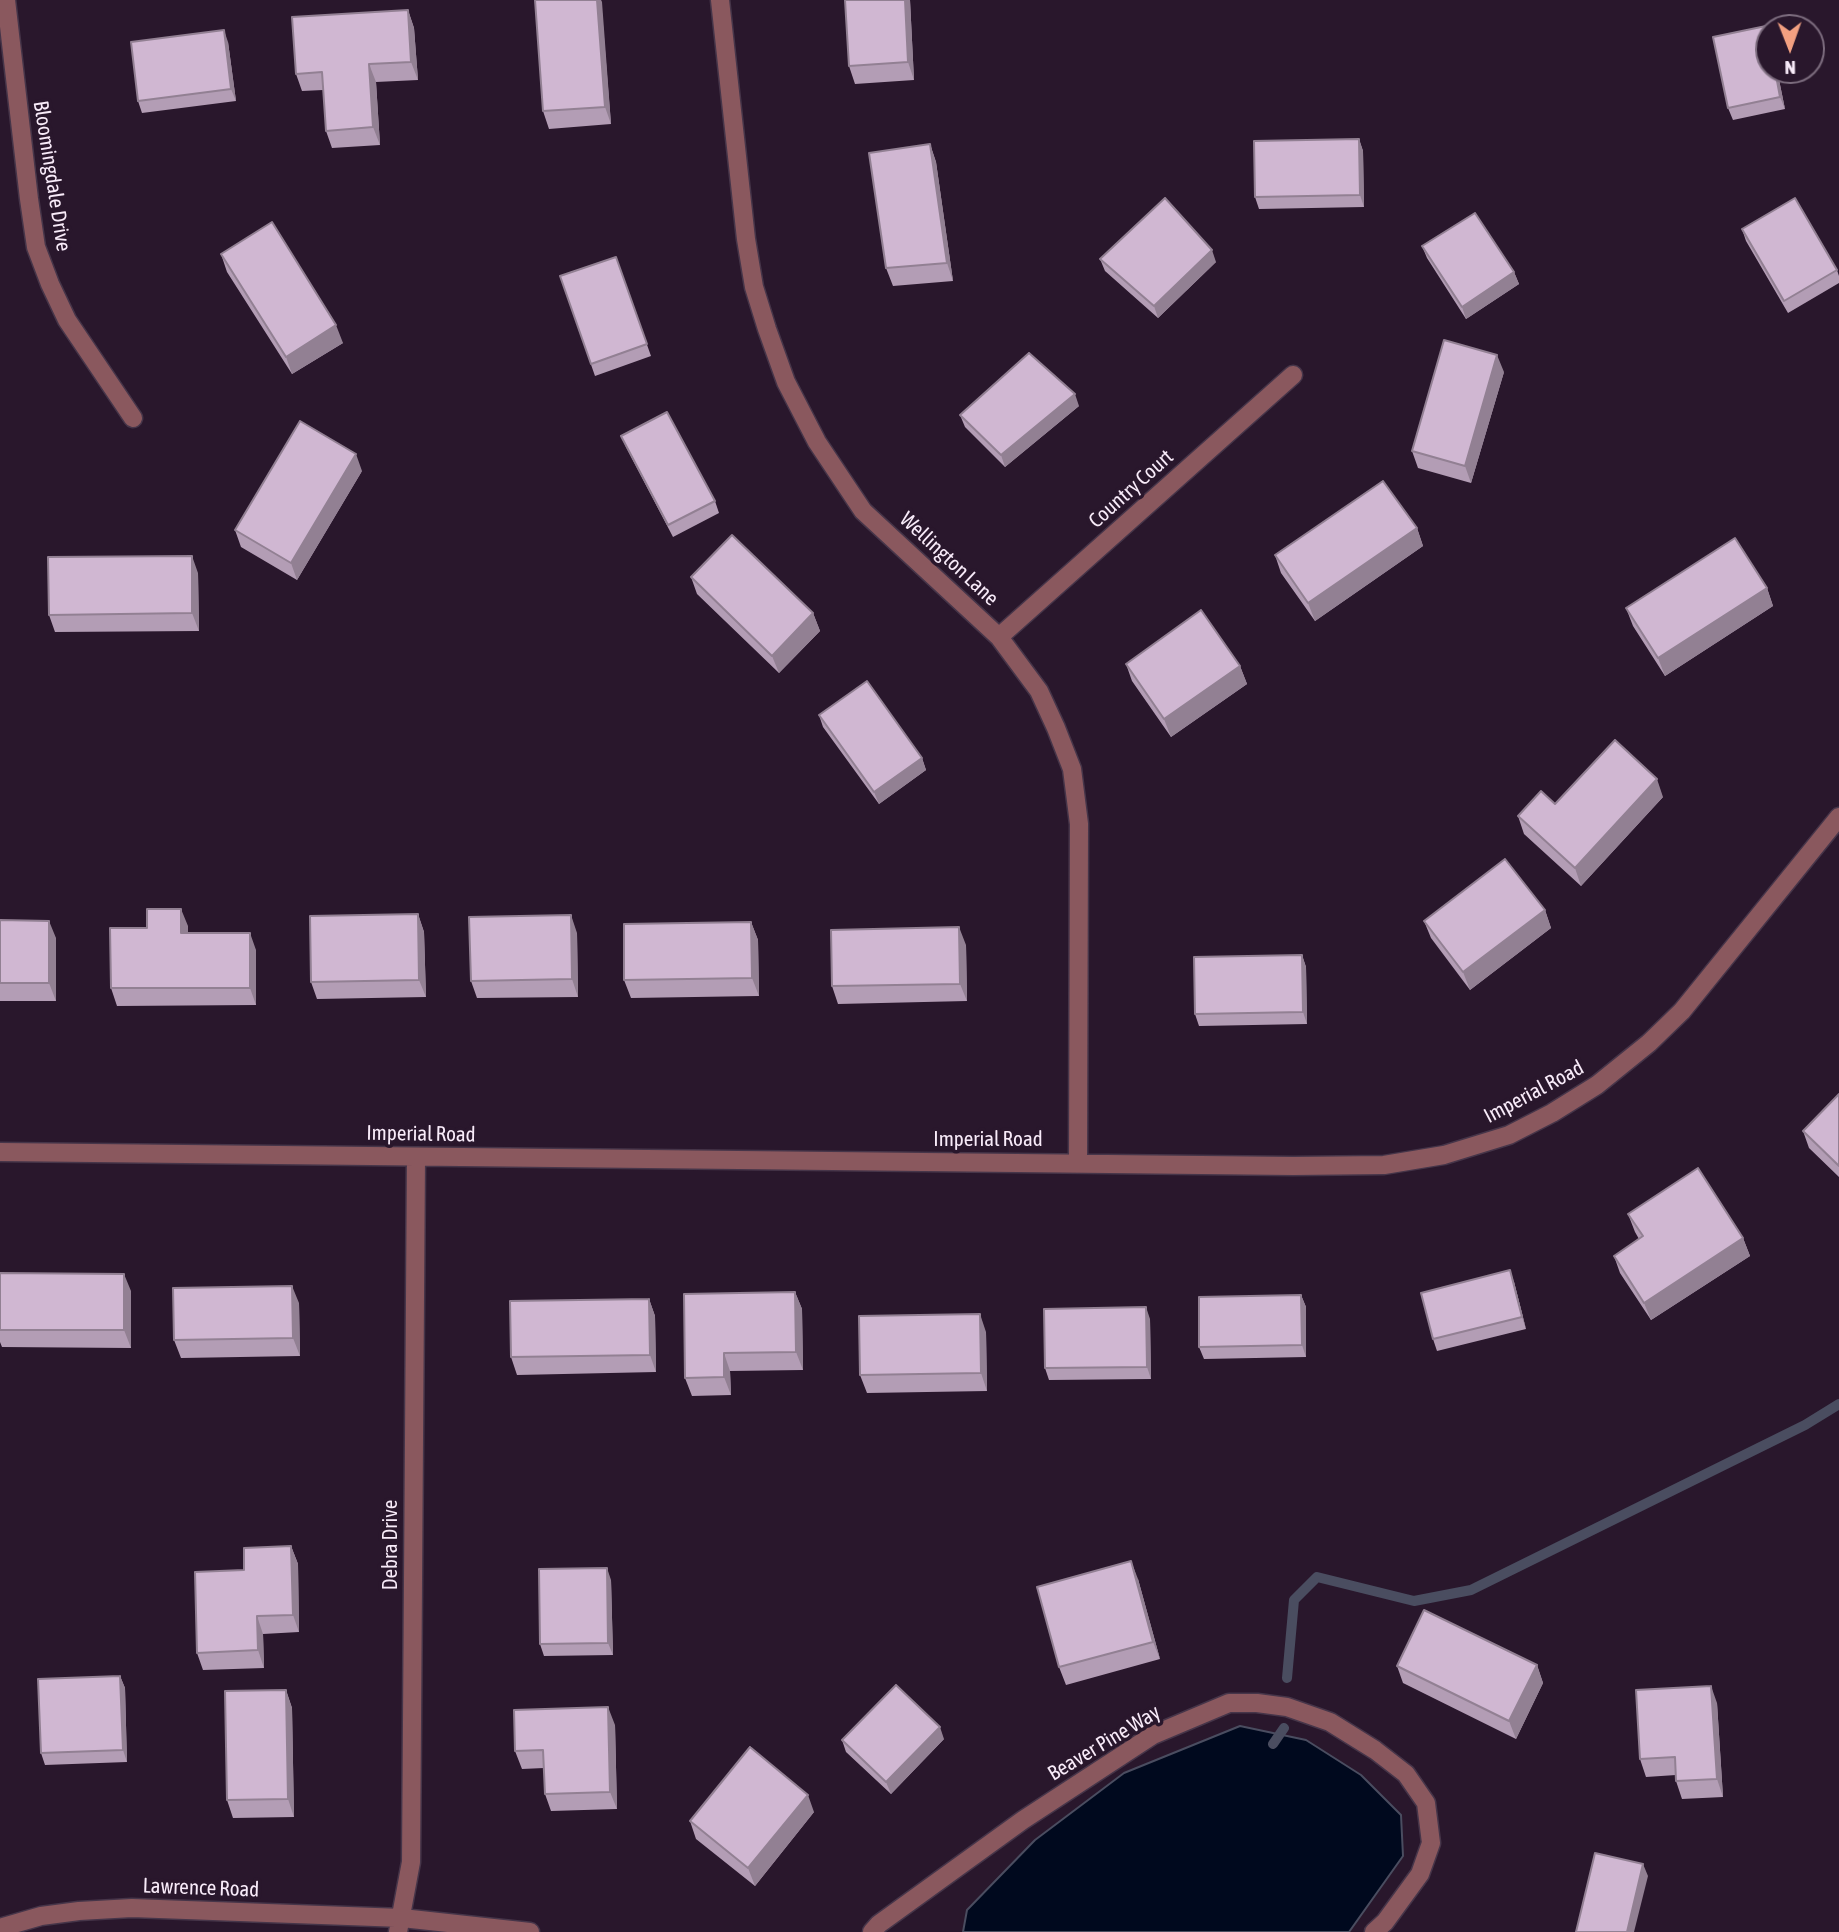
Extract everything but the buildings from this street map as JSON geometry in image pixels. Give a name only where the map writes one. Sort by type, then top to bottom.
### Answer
[{"type":"street","name":"Bloomingdale Drive","points":[[6,0],[36,247],[66,320],[133,418]]},
{"type":"street","name":"Wellington Lane","points":[[720,0],[744,225],[754,287],[786,382],[817,442],[863,511],[999,637],[1039,691],[1072,769],[1079,824],[1077,1162]]},
{"type":"street","name":"Country Court","points":[[999,637],[1293,375]]},
{"type":"street","name":"Imperial Road","points":[[0,1152],[1293,1166],[1384,1165],[1444,1156],[1509,1135],[1552,1113],[1597,1085],[1649,1043],[1682,1011],[1839,817]]},
{"type":"street","name":"Debra Drive","points":[[400,1925],[411,1863],[416,1157]]},
{"type":"street","name":"Beaver Pine Way","points":[[872,1932],[879,1924],[1023,1820],[1153,1735],[1229,1703],[1243,1703],[1287,1707],[1330,1722],[1375,1750],[1406,1774],[1426,1803],[1431,1843],[1420,1874],[1385,1922],[1374,1932]]},
{"type":"street","name":"Lawrence Road","points":[[0,1927],[54,1914],[132,1908],[400,1925]]},
{"type":"street","points":[[400,1925],[530,1932]]},
{"type":"water","points":[[1240,1726],[1306,1740],[1361,1775],[1401,1815],[1403,1856],[1349,1932],[963,1932],[967,1910],[1035,1840],[1124,1773]]},
{"type":"waterway","points":[[1287,1678],[1294,1600],[1317,1577],[1414,1601],[1471,1590],[1805,1425],[1839,1404]]},
{"type":"waterway","points":[[1273,1744],[1284,1728]]}]
